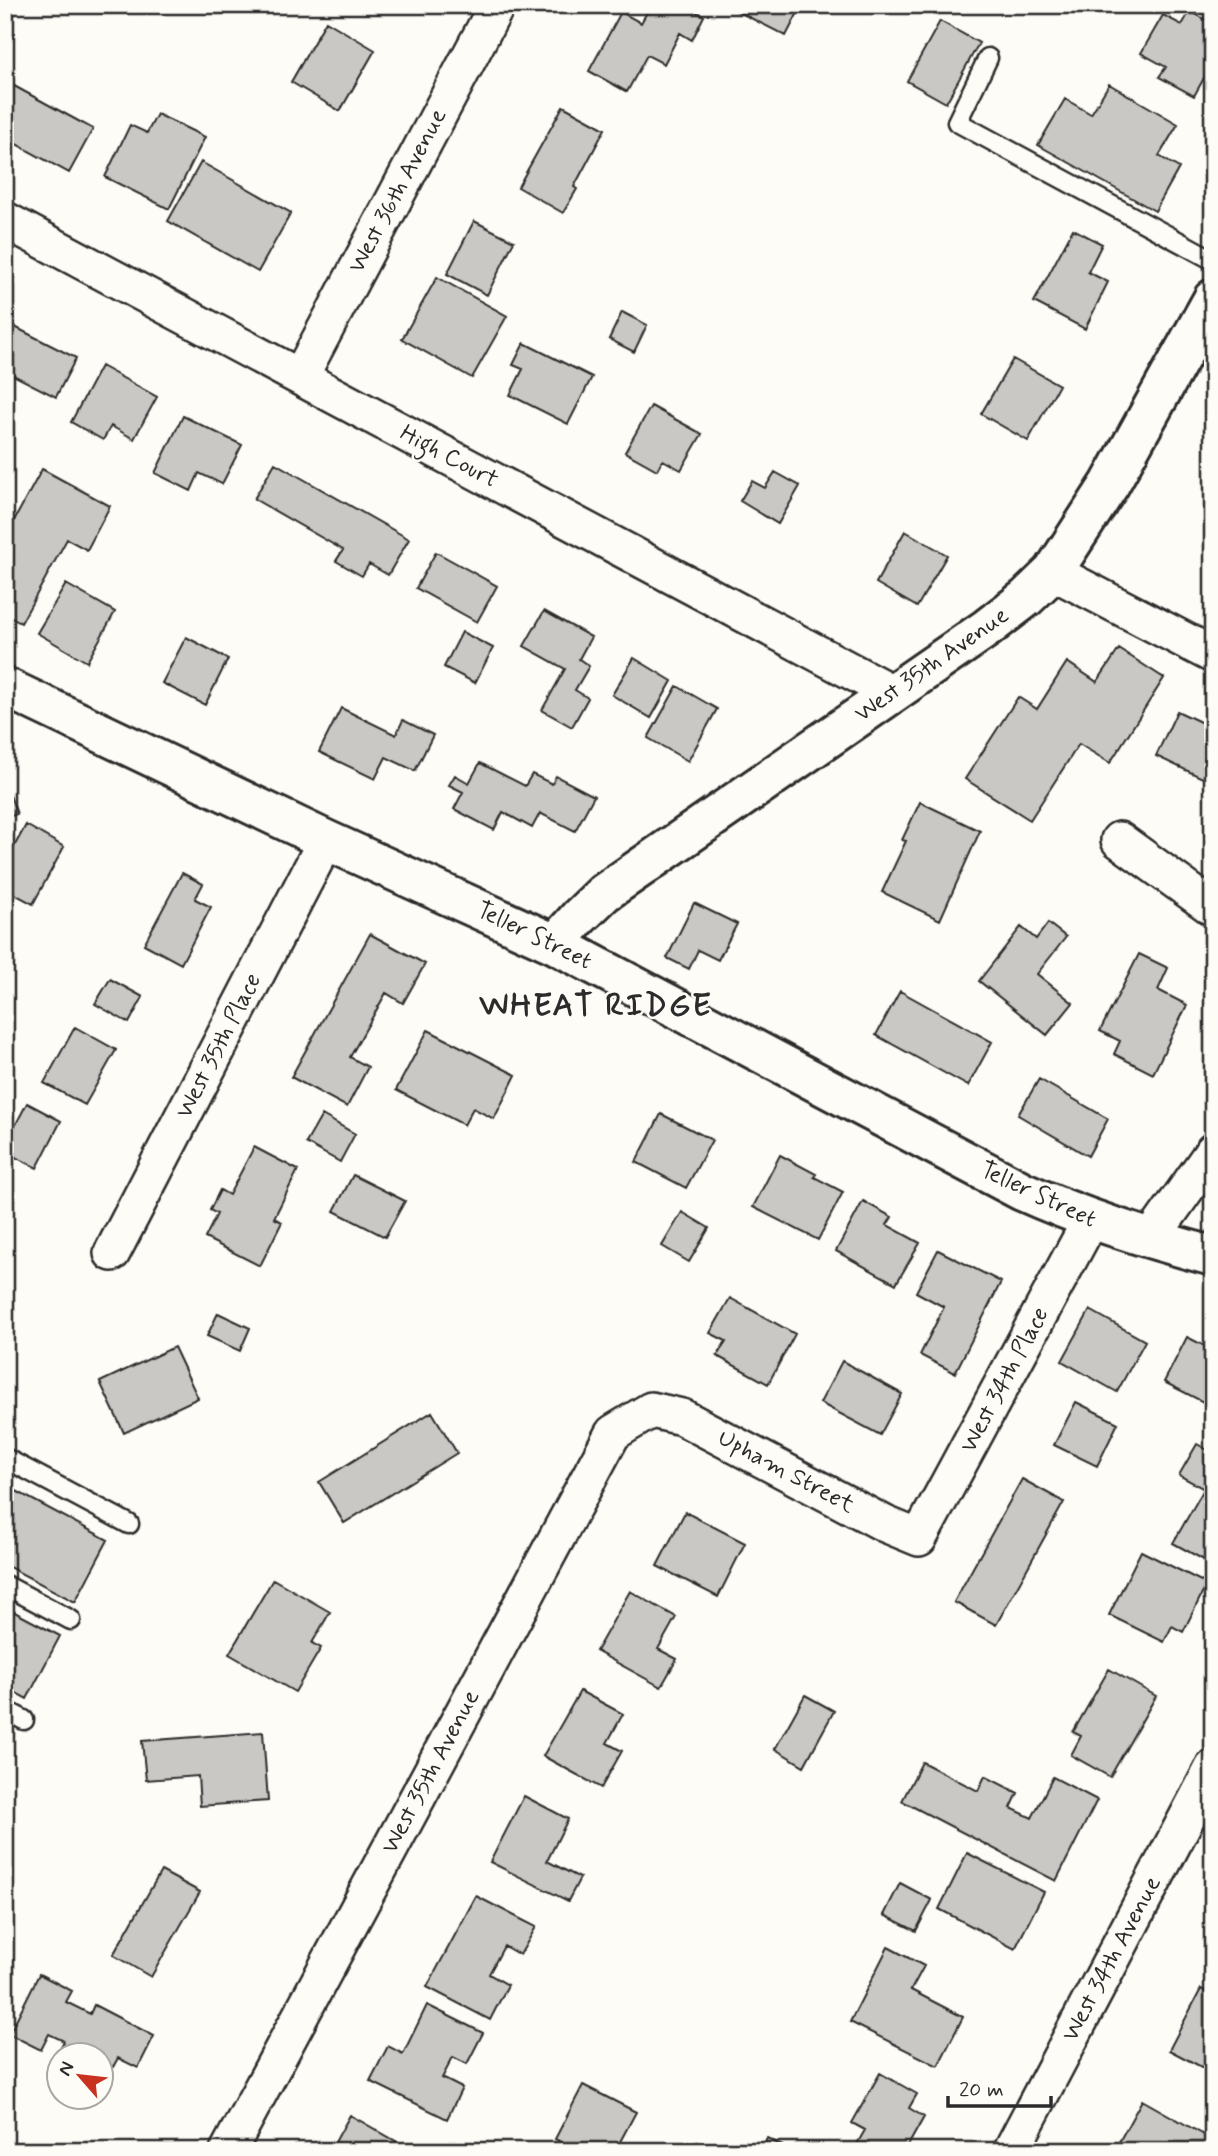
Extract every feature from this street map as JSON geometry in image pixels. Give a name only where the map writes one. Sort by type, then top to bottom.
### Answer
[{"type":"street","name":"West 36th Avenue","points":[[300,377],[497,5]]},
{"type":"street","name":"High Court","points":[[5,220],[892,693]]},
{"type":"street","name":"West 35th Avenue","points":[[555,944],[604,893],[987,628],[1026,598],[1053,572],[1110,484],[1213,299]]},
{"type":"street","points":[[1053,572],[1213,654]]},
{"type":"street","name":"Teller Street","points":[[5,687],[326,840],[555,944],[1022,1191],[1090,1221],[1213,1256]]},
{"type":"street","name":"West 35th Place","points":[[112,1252],[326,840]]},
{"type":"street","points":[[1119,841],[1213,908]]},
{"type":"street","points":[[1150,1240],[1213,1151]]},
{"type":"street","name":"West 34th Place","points":[[919,1538],[1090,1221]]},
{"type":"street","name":"West 35th Avenue","points":[[228,2151],[613,1433],[651,1410]]},
{"type":"street","name":"Upham Street","points":[[651,1410],[682,1417],[885,1524],[919,1538]]},
{"type":"street","name":"West 34th Avenue","points":[[1012,2151],[1213,1768]]},
{"type":"lane","points":[[988,58],[957,122],[1213,260]]},
{"type":"lane","points":[[5,1458],[129,1524]]},
{"type":"lane","points":[[5,1586],[71,1620]]},
{"type":"lane","points":[[5,1710],[24,1720]]},
{"type":"building","points":[[651,5],[684,5],[704,16],[692,40],[680,33],[664,64],[647,55],[627,92],[589,71],[621,12],[641,23]]},
{"type":"building","points":[[735,5],[802,5],[786,36],[733,9]]},
{"type":"building","points":[[1190,11],[1213,24],[1213,62],[1194,96],[1159,77],[1166,67],[1141,53],[1163,15],[1182,25]]},
{"type":"building","points":[[326,21],[375,50],[340,111],[291,82]]},
{"type":"building","points":[[940,21],[979,43],[946,103],[907,81]]},
{"type":"building","points":[[5,81],[93,129],[69,173],[5,138]]},
{"type":"building","points":[[1109,84],[1178,124],[1159,156],[1179,168],[1155,211],[1038,145],[1065,99],[1091,114]]},
{"type":"building","points":[[563,106],[605,129],[563,213],[518,187]]},
{"type":"building","points":[[157,114],[205,137],[169,209],[105,177],[130,125],[147,133]]},
{"type":"building","points":[[201,162],[291,213],[258,272],[168,221]]},
{"type":"building","points":[[474,221],[514,241],[487,295],[447,274]]},
{"type":"building","points":[[1073,229],[1102,244],[1088,272],[1108,282],[1085,329],[1034,302]]},
{"type":"building","points":[[437,277],[507,316],[472,378],[402,339]]},
{"type":"building","points":[[622,312],[647,325],[634,352],[609,339]]},
{"type":"building","points":[[5,322],[76,358],[56,397],[5,371]]},
{"type":"building","points":[[524,343],[592,377],[568,424],[510,395],[523,369],[513,365]]},
{"type":"building","points":[[1013,359],[1059,385],[1028,441],[981,414]]},
{"type":"building","points":[[101,366],[157,397],[134,439],[111,426],[103,440],[71,422]]},
{"type":"building","points":[[651,406],[702,434],[681,470],[663,460],[657,470],[625,452]]},
{"type":"building","points":[[183,416],[242,445],[222,484],[199,473],[191,491],[155,473]]},
{"type":"building","points":[[275,463],[409,539],[388,575],[369,564],[362,576],[336,561],[343,550],[254,499]]},
{"type":"building","points":[[42,469],[110,506],[87,550],[67,539],[21,623],[5,615],[5,537]]},
{"type":"building","points":[[775,472],[800,486],[778,524],[740,501],[752,481],[765,488]]},
{"type":"building","points":[[905,531],[947,555],[917,607],[876,583]]},
{"type":"building","points":[[436,552],[497,586],[477,622],[416,588]]},
{"type":"building","points":[[66,584],[115,612],[87,662],[37,633]]},
{"type":"building","points":[[544,611],[591,637],[579,659],[589,666],[575,690],[588,698],[572,727],[542,710],[565,669],[524,646]]},
{"type":"building","points":[[462,632],[493,648],[475,683],[444,667]]},
{"type":"building","points":[[186,637],[228,659],[205,705],[162,683]]},
{"type":"building","points":[[1119,649],[1164,678],[1110,763],[1079,744],[1030,820],[965,779],[1018,697],[1037,709],[1067,662],[1097,682]]},
{"type":"building","points":[[634,658],[672,681],[651,718],[612,695]]},
{"type":"building","points":[[677,686],[717,709],[688,761],[648,738]]},
{"type":"building","points":[[341,708],[396,735],[403,720],[433,735],[415,771],[386,757],[375,779],[319,752]]},
{"type":"building","points":[[1177,711],[1213,728],[1213,783],[1156,756]]},
{"type":"building","points":[[480,763],[525,786],[532,774],[552,784],[556,776],[594,796],[575,831],[540,813],[532,828],[503,812],[494,830],[454,809],[463,792],[449,785],[455,775],[469,783]]},
{"type":"building","points":[[5,782],[17,814],[5,818]]},
{"type":"building","points":[[920,802],[980,831],[940,920],[882,892],[906,841],[902,840]]},
{"type":"building","points":[[26,825],[64,847],[33,904],[5,889],[5,863]]},
{"type":"building","points":[[182,873],[203,884],[195,899],[211,907],[181,964],[144,944]]},
{"type":"building","points":[[694,903],[737,924],[718,960],[698,950],[689,969],[667,958]]},
{"type":"building","points":[[1048,923],[1066,937],[1037,974],[1073,1003],[1047,1035],[979,981],[1021,927],[1036,939]]},
{"type":"building","points":[[370,934],[425,964],[403,1003],[386,993],[350,1057],[368,1067],[347,1107],[291,1077]]},
{"type":"building","points":[[1139,954],[1168,968],[1158,990],[1187,1005],[1153,1074],[1114,1054],[1120,1041],[1100,1031]]},
{"type":"building","points":[[110,979],[143,997],[129,1023],[95,1004]]},
{"type":"building","points":[[900,991],[992,1042],[968,1086],[876,1035]]},
{"type":"building","points":[[75,1027],[116,1050],[85,1105],[44,1083]]},
{"type":"building","points":[[428,1030],[516,1075],[494,1119],[473,1108],[464,1125],[396,1090]]},
{"type":"building","points":[[1039,1079],[1108,1119],[1088,1156],[1018,1115]]},
{"type":"building","points":[[27,1103],[61,1121],[37,1168],[5,1152],[5,1145]]},
{"type":"building","points":[[661,1114],[712,1140],[686,1188],[636,1162]]},
{"type":"building","points":[[322,1115],[355,1134],[340,1162],[306,1143]]},
{"type":"building","points":[[254,1147],[298,1170],[274,1218],[282,1222],[260,1266],[205,1238],[217,1214],[210,1210],[220,1190],[229,1195]]},
{"type":"building","points":[[780,1155],[843,1192],[818,1240],[753,1207]]},
{"type":"building","points":[[353,1175],[405,1201],[385,1237],[334,1211]]},
{"type":"building","points":[[863,1201],[892,1217],[887,1225],[920,1243],[896,1284],[836,1251]]},
{"type":"building","points":[[682,1212],[709,1228],[689,1262],[662,1246]]},
{"type":"building","points":[[938,1250],[1001,1282],[955,1373],[920,1355],[944,1307],[916,1292]]},
{"type":"building","points":[[730,1298],[795,1334],[768,1384],[717,1356],[726,1341],[710,1333]]},
{"type":"building","points":[[1090,1310],[1145,1341],[1117,1392],[1062,1361]]},
{"type":"building","points":[[218,1313],[250,1328],[240,1351],[207,1336]]},
{"type":"building","points":[[1187,1337],[1213,1350],[1211,1406],[1164,1382]]},
{"type":"building","points":[[174,1347],[198,1398],[124,1433],[100,1382]]},
{"type":"building","points":[[842,1361],[902,1394],[880,1435],[820,1403]]},
{"type":"building","points":[[1076,1402],[1118,1423],[1097,1466],[1054,1445]]},
{"type":"building","points":[[432,1412],[457,1453],[344,1523],[319,1482]]},
{"type":"building","points":[[1197,1444],[1213,1453],[1213,1565],[1173,1543],[1204,1489],[1179,1475]]},
{"type":"building","points":[[1022,1479],[1064,1502],[996,1625],[954,1602]]},
{"type":"building","points":[[5,1485],[108,1540],[75,1602],[5,1565]]},
{"type":"building","points":[[685,1512],[745,1543],[718,1597],[657,1566]]},
{"type":"building","points":[[1141,1551],[1207,1584],[1183,1632],[1172,1626],[1164,1642],[1109,1615]]},
{"type":"building","points":[[273,1579],[330,1612],[312,1643],[321,1648],[295,1692],[229,1654]]},
{"type":"building","points":[[630,1591],[676,1617],[658,1649],[677,1659],[661,1687],[596,1651]]},
{"type":"building","points":[[5,1607],[60,1636],[27,1699],[5,1687]]},
{"type":"building","points":[[1109,1669],[1156,1696],[1110,1777],[1071,1755],[1081,1736],[1073,1732]]},
{"type":"building","points":[[580,1691],[623,1714],[607,1743],[622,1751],[601,1788],[543,1756]]},
{"type":"building","points":[[805,1695],[834,1711],[804,1766],[775,1749]]},
{"type":"building","points":[[263,1732],[268,1801],[200,1806],[198,1776],[146,1780],[142,1741]]},
{"type":"building","points":[[922,1762],[978,1791],[985,1776],[1018,1793],[1011,1808],[1032,1818],[1053,1777],[1097,1800],[1056,1881],[902,1801]]},
{"type":"building","points":[[524,1796],[568,1819],[547,1861],[580,1878],[568,1901],[490,1862]]},
{"type":"building","points":[[967,1853],[1044,1892],[1015,1949],[939,1909]]},
{"type":"building","points":[[161,1871],[200,1892],[151,1977],[113,1955]]},
{"type":"building","points":[[900,1883],[932,1900],[916,1931],[884,1915]]},
{"type":"building","points":[[476,1896],[536,1927],[520,1955],[504,1946],[489,1974],[508,1985],[490,2020],[427,1987]]},
{"type":"building","points":[[888,1947],[924,1966],[911,1990],[963,2017],[938,2066],[850,2022]]},
{"type":"building","points":[[39,1974],[72,1991],[66,2002],[90,2014],[94,2005],[154,2036],[138,2068],[118,2058],[116,2062],[116,2040],[62,2040],[49,2034],[41,2050],[9,2034]]},
{"type":"building","points":[[1201,1989],[1213,1995],[1213,2073],[1169,2050]]},
{"type":"building","points":[[427,2005],[483,2033],[467,2064],[453,2057],[442,2078],[462,2088],[447,2119],[370,2081],[388,2046],[403,2054]]},
{"type":"building","points":[[880,2073],[917,2094],[909,2108],[924,2117],[905,2151],[853,2151],[865,2130],[852,2123]]},
{"type":"building","points":[[583,2085],[636,2112],[615,2151],[577,2151],[555,2139]]},
{"type":"building","points":[[1142,2100],[1213,2140],[1213,2151],[1114,2151]]},
{"type":"building","points":[[350,2115],[406,2147],[404,2151],[330,2151]]},
{"type":"building","points":[[767,2138],[792,2151],[760,2151]]},
{"type":"district","name":"WHEAT RIDGE","points":[[596,1006]]}]
